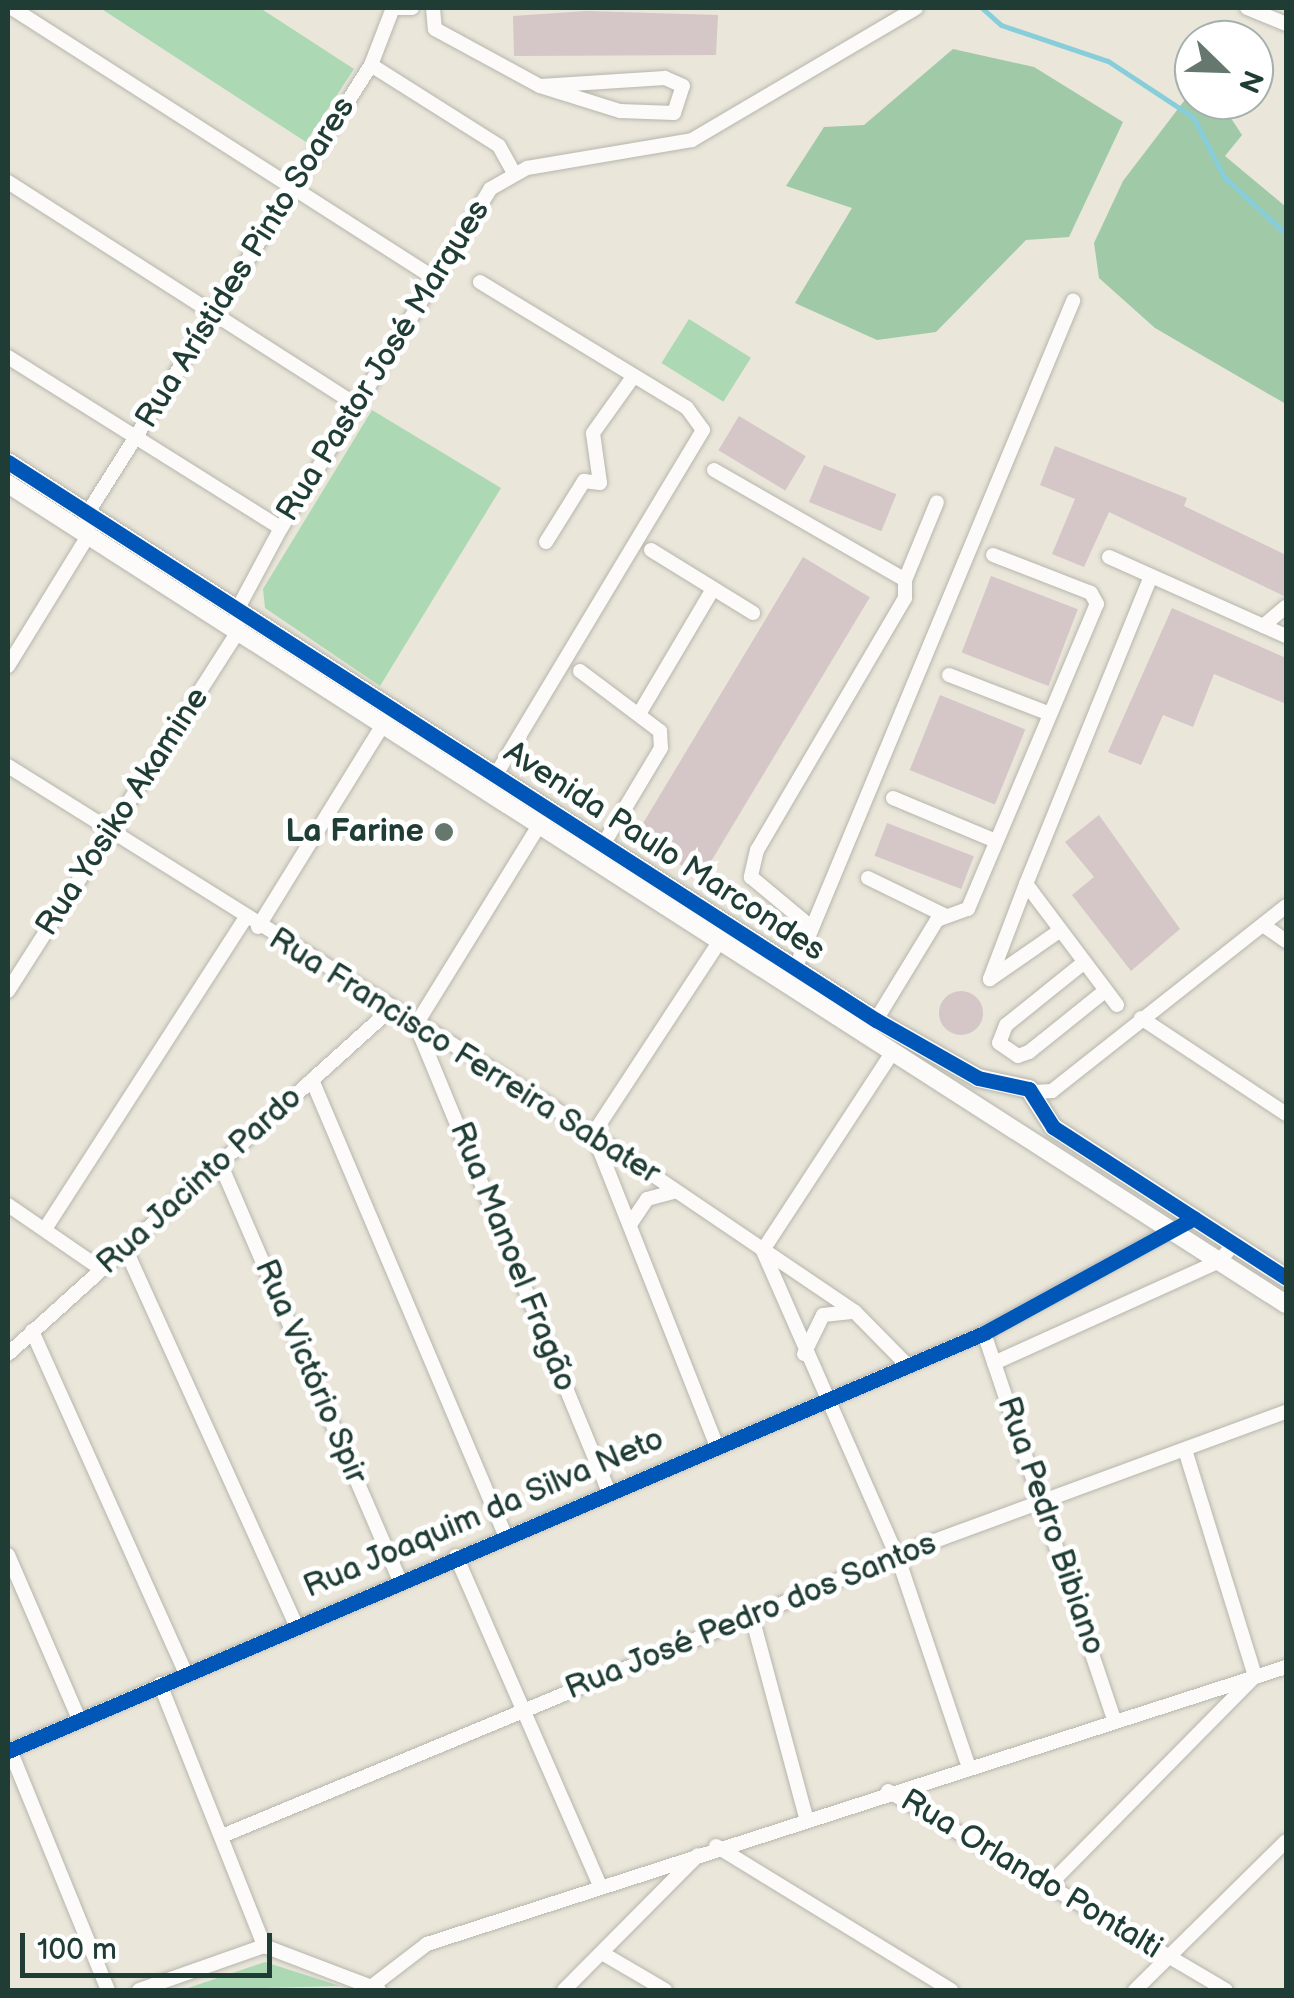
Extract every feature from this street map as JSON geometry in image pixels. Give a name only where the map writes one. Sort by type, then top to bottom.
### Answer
[{"type":"street","points":[[12,8],[434,278]]},
{"type":"street","points":[[392,8],[412,8]]},
{"type":"street","name":"Rua Arístides Pinto Soares","points":[[87,514],[372,65],[392,8]]},
{"type":"street","points":[[433,8],[434,29],[540,86],[637,114],[674,113],[683,86],[665,78],[540,86]]},
{"type":"street","name":"Rua Pastor José Marques","points":[[237,633],[237,610],[281,528],[490,189],[514,172],[692,140],[916,8]]},
{"type":"street","points":[[1247,8],[1285,19]]},
{"type":"street","points":[[372,65],[499,146],[514,172]]},
{"type":"street","points":[[8,182],[357,405]]},
{"type":"street","points":[[480,282],[688,408],[704,430],[495,776]]},
{"type":"street","points":[[795,969],[1073,301]]},
{"type":"street","points":[[8,357],[281,528]]},
{"type":"street","points":[[546,542],[584,481],[600,483],[594,432],[632,377]]},
{"type":"street","name":"Avenida Paulo Marcondes","points":[[8,462],[237,610],[388,717],[725,933],[1000,1086],[1039,1099]]},
{"type":"street","points":[[714,470],[905,580]]},
{"type":"street","name":"Avenida Paulo Marcondes","points":[[8,484],[237,633],[495,776],[544,817],[603,845],[894,1051],[1286,1304]]},
{"type":"street","points":[[811,927],[752,877],[756,850],[905,598],[905,580],[937,502]]},
{"type":"street","points":[[8,666],[88,536],[87,514]]},
{"type":"street","points":[[650,550],[753,613]]},
{"type":"street","points":[[876,1020],[946,916],[968,908],[1097,604],[1092,593],[994,555]]},
{"type":"street","points":[[1109,557],[1286,636]]},
{"type":"street","points":[[1055,934],[990,979],[1151,576]]},
{"type":"street","points":[[642,709],[713,589]]},
{"type":"street","points":[[1263,626],[1286,608]]},
{"type":"street","name":"Rua Yosiko Akamine","points":[[8,991],[237,633]]},
{"type":"street","points":[[580,671],[655,720],[661,748],[603,845]]},
{"type":"street","points":[[949,675],[1050,714]]},
{"type":"street","points":[[45,1230],[388,717]]},
{"type":"street","name":"Rua Francisco Ferreira Sabater","points":[[8,766],[251,923],[593,1134],[855,1312],[906,1365]]},
{"type":"street","points":[[893,798],[996,842]]},
{"type":"street","points":[[416,1025],[544,817]]},
{"type":"street","points":[[868,878],[946,916]]},
{"type":"street","points":[[1026,884],[1055,934],[1117,1005]]},
{"type":"street","points":[[1012,1126],[1034,1128],[1039,1099],[1286,906]]},
{"type":"street","points":[[1262,925],[1286,941]]},
{"type":"street","points":[[716,1444],[593,1134],[725,933]]},
{"type":"street","points":[[1082,964],[1006,1025],[999,1043],[1018,1056],[1029,1052],[1105,991]]},
{"type":"street","name":"Rua Jacinto Pardo","points":[[8,1354],[392,1008]]},
{"type":"street","points":[[1141,1018],[1286,1114]]},
{"type":"street","name":"Rua Manoel Fragão","points":[[416,1025],[608,1490]]},
{"type":"street","points":[[894,1051],[763,1250],[804,1355],[830,1394],[898,1558],[968,1765]]},
{"type":"street","points":[[312,1080],[506,1535]]},
{"type":"street","points":[[994,1115],[988,1104],[1000,1086]]},
{"type":"street","points":[[1039,1099],[1053,1128],[1286,1278]]},
{"type":"street","name":"Rua Victório Spir","points":[[220,1163],[400,1580]]},
{"type":"street","points":[[631,1223],[647,1199],[676,1191]]},
{"type":"street","points":[[8,1205],[101,1270]]},
{"type":"street","name":"Rua Joaquim da Silva Neto","points":[[8,1750],[830,1394],[984,1333],[1178,1232],[1194,1218]]},
{"type":"street","points":[[994,1363],[1220,1260],[1234,1243]]},
{"type":"street","points":[[126,1248],[296,1626]]},
{"type":"street","points":[[804,1355],[823,1315],[855,1312]]},
{"type":"street","points":[[32,1331],[186,1673]]},
{"type":"street","name":"Rua Pedro Bibiano","points":[[984,1333],[1114,1719]]},
{"type":"street","name":"Rua José Pedro dos Santos","points":[[222,1836],[898,1558],[1286,1412]]},
{"type":"street","points":[[1185,1450],[1255,1676]]},
{"type":"street","points":[[8,1555],[79,1720]]},
{"type":"street","points":[[456,1556],[599,1884]]},
{"type":"street","points":[[752,1617],[806,1817]]},
{"type":"street","points":[[139,1990],[264,1946],[373,1989],[427,1944],[709,1848],[1286,1667]]},
{"type":"street","points":[[1050,1884],[1255,1676]]},
{"type":"street","points":[[160,1684],[264,1946]]},
{"type":"street","points":[[8,1750],[108,1990]]},
{"type":"street","name":"Rua Orlando Pontalti","points":[[888,1791],[1050,1884],[1208,1985],[1226,1990]]},
{"type":"street","points":[[1135,1990],[1286,1841]]},
{"type":"street","points":[[564,1990],[709,1848]]},
{"type":"street","points":[[709,1848],[951,1990]]},
{"type":"street","points":[[1270,1856],[1286,1866]]},
{"type":"street","points":[[602,1953],[665,1990]]},
{"type":"green space","points":[[100,8],[260,8],[354,69],[306,142]]},
{"type":"green space","points":[[953,49],[1034,67],[1123,122],[1069,237],[1026,240],[936,332],[877,340],[795,303],[852,208],[786,186],[824,127],[864,125]]},
{"type":"green space","points":[[1174,114],[1174,120],[1232,120],[1242,135],[1225,156],[1286,207],[1286,404],[1155,328],[1099,278],[1094,243],[1123,181]]},
{"type":"green space","points":[[689,319],[751,358],[723,402],[661,363]]},
{"type":"green space","points":[[372,410],[501,488],[380,686],[265,608],[263,589]]},
{"type":"green space","points":[[265,1962],[340,1986],[182,1990]]},
{"type":"building","points":[[586,11],[718,15],[716,55],[514,56],[513,16]]},
{"type":"building","points":[[739,416],[806,456],[785,490],[718,450]]},
{"type":"building","points":[[1055,446],[1187,498],[1184,506],[1286,555],[1286,597],[1109,512],[1084,567],[1052,554],[1075,499],[1040,485]]},
{"type":"building","points":[[824,465],[896,494],[881,531],[809,502]]},
{"type":"building","points":[[803,557],[870,597],[701,877],[635,837]]},
{"type":"building","points":[[991,576],[1078,609],[1048,686],[962,653]]},
{"type":"building","points":[[1172,608],[1286,658],[1286,704],[1214,674],[1193,727],[1163,715],[1141,765],[1108,752]]},
{"type":"building","points":[[940,695],[1025,729],[995,805],[910,770]]},
{"type":"building","points":[[1099,815],[1180,929],[1131,971],[1072,895],[1094,877],[1065,842]]},
{"type":"building","points":[[887,823],[974,856],[961,889],[874,856]]},
{"type":"building","points":[[961,991],[976,998],[983,1013],[976,1028],[961,1035],[946,1028],[939,1013],[946,998]]},
{"type":"waterway","points":[[982,8],[1001,25],[1108,61],[1193,117],[1224,177],[1286,234]]},
{"type":"cycle path","points":[[8,462],[876,1020],[978,1078],[1029,1089],[1053,1127],[1286,1278]]},
{"type":"cycle path","points":[[8,1751],[984,1333],[1194,1218]]},
{"type":"place","name":"La Farine","points":[[444,832]]}]
